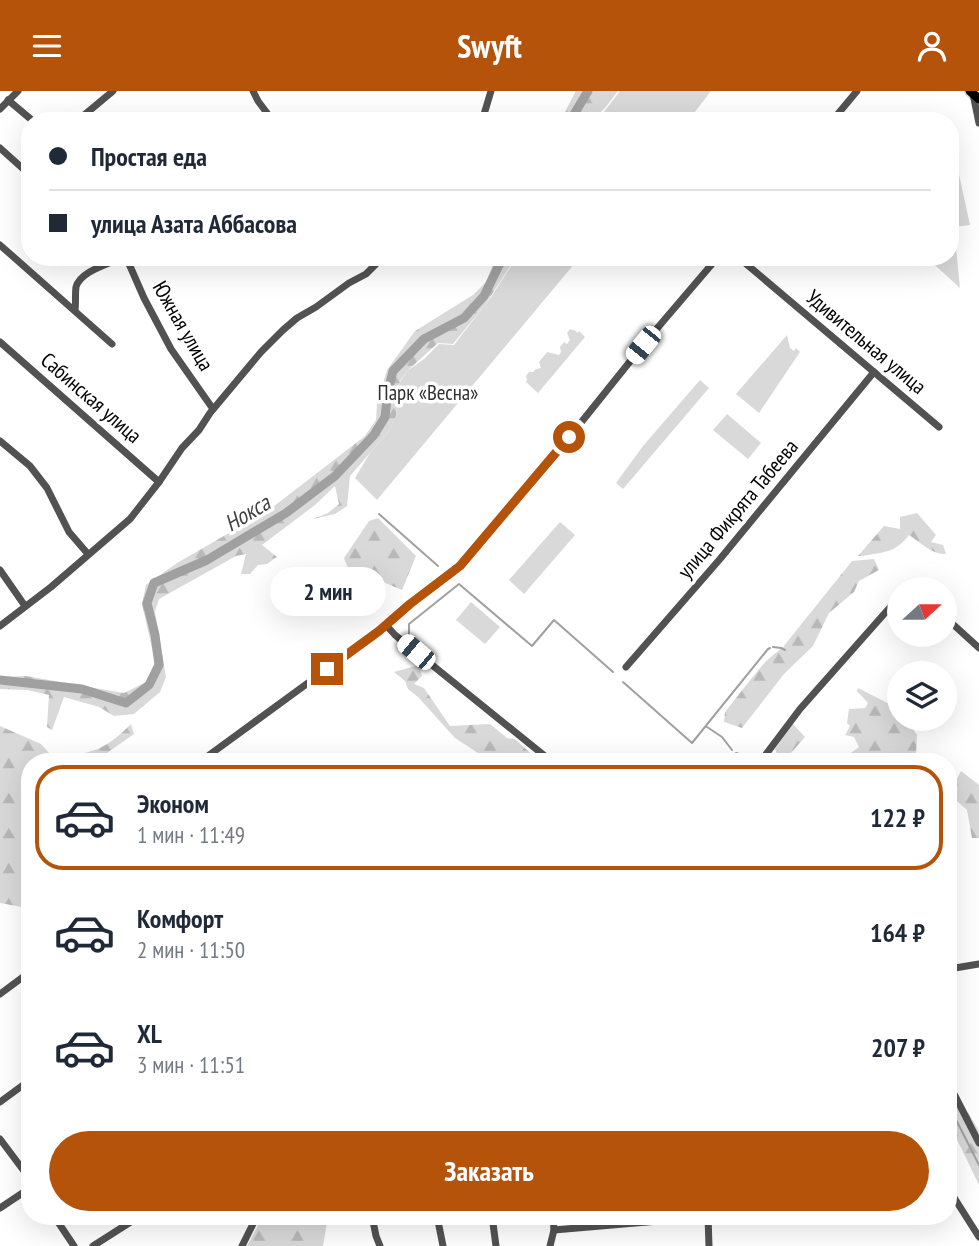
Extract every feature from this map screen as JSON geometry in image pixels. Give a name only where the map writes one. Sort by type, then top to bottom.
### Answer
[{"type":"street","points":[[0,109],[18,91]]},
{"type":"street","points":[[88,112],[113,91]]},
{"type":"street","points":[[253,91],[266,112]]},
{"type":"street","points":[[485,112],[491,91]]},
{"type":"street","points":[[840,112],[857,91]]},
{"type":"street","points":[[974,95],[979,123]]},
{"type":"street","points":[[8,100],[22,112]]},
{"type":"street","points":[[0,148],[21,167]]},
{"type":"street","points":[[0,245],[21,263]]},
{"type":"street","points":[[24,266],[112,344]]},
{"type":"street","points":[[75,310],[76,286],[90,272],[104,266]]},
{"type":"street","name":"Южная улица","points":[[128,266],[171,349],[213,409]]},
{"type":"street","points":[[0,626],[51,587],[130,519],[213,409],[261,352],[290,324],[374,266]]},
{"type":"street","points":[[212,753],[386,625],[466,560],[710,266]]},
{"type":"street","name":"Удивительная улица","points":[[749,266],[939,427]]},
{"type":"street","name":"Сабинская улица","points":[[0,342],[159,482]]},
{"type":"street","name":"улица Фикрята Табеева","points":[[626,667],[720,559],[874,372]]},
{"type":"street","points":[[0,441],[30,466],[47,488],[69,532],[88,554]]},
{"type":"street","points":[[0,570],[26,606]]},
{"type":"street","points":[[767,753],[800,709],[887,611]]},
{"type":"street","points":[[386,625],[541,753]]},
{"type":"street","points":[[957,628],[979,648]]},
{"type":"street","points":[[957,968],[979,964]]},
{"type":"street","points":[[0,994],[21,978]]},
{"type":"street","points":[[0,1102],[21,1087]]},
{"type":"street","points":[[957,1100],[979,1143]]},
{"type":"street","points":[[0,1139],[21,1167]]},
{"type":"street","points":[[0,1208],[21,1194]]},
{"type":"street","points":[[957,1202],[979,1237]]},
{"type":"street","points":[[60,1225],[74,1246]]},
{"type":"street","points":[[93,1246],[126,1225]]},
{"type":"street","points":[[242,1246],[252,1225]]},
{"type":"street","points":[[374,1225],[380,1246]]},
{"type":"street","points":[[439,1225],[443,1246]]},
{"type":"street","points":[[493,1225],[496,1246]]},
{"type":"street","points":[[550,1246],[554,1225]]},
{"type":"street","points":[[554,1230],[613,1225]]},
{"type":"street","points":[[708,1225],[709,1246]]},
{"type":"green space","points":[[576,91],[618,91],[601,112],[565,112]]},
{"type":"green space","points":[[620,91],[711,91],[695,112],[604,112]]},
{"type":"green space","points":[[959,174],[970,225],[959,226]]},
{"type":"green space","points":[[492,266],[510,266],[485,305],[453,344],[438,343],[407,371],[400,381],[396,416],[388,432],[350,476],[347,506],[335,514],[313,519],[328,513],[339,504],[335,486],[315,505],[262,545],[277,557],[267,564],[258,565],[250,574],[241,574],[246,554],[236,556],[159,599],[155,611],[166,677],[160,692],[134,714],[114,716],[99,707],[64,697],[52,730],[47,727],[49,695],[27,690],[0,689],[0,677],[26,676],[124,693],[146,682],[155,662],[142,604],[146,585],[177,563],[269,510],[365,436],[376,420],[377,403],[387,370],[415,331],[473,295],[486,282]]},
{"type":"green space","name":"Парк «Весна»","points":[[511,266],[572,266],[377,500],[355,478],[370,453],[388,432],[396,416],[400,382],[407,371],[439,344],[454,345]]},
{"type":"green space","points":[[936,266],[958,266],[960,288]]},
{"type":"green space","points":[[570,329],[577,333],[579,331],[585,337],[538,393],[526,382],[526,376],[529,372],[541,368],[539,362],[547,352],[559,355],[560,347],[570,340],[567,333]]},
{"type":"green space","points":[[787,335],[790,348],[794,351],[796,348],[800,352],[759,413],[736,394]]},
{"type":"green space","points":[[700,380],[709,388],[623,489],[616,483],[643,446]]},
{"type":"green space","points":[[727,414],[761,443],[748,459],[713,430]]},
{"type":"green space","points":[[917,513],[936,535],[931,542],[943,545],[946,554],[931,550],[909,535],[889,551],[858,556],[884,526],[900,529],[900,517]]},
{"type":"green space","points":[[378,518],[416,556],[402,590],[383,582],[370,595],[365,605],[345,582],[349,571],[344,558],[369,521]]},
{"type":"green space","points":[[560,522],[575,535],[524,594],[509,580]]},
{"type":"green space","points":[[874,559],[879,570],[859,581],[854,592],[829,613],[813,646],[784,674],[742,728],[724,722],[725,712],[751,679],[766,661],[783,647],[852,561]]},
{"type":"green space","points":[[471,602],[500,627],[485,644],[456,620]]},
{"type":"green space","points":[[419,665],[422,676],[414,684],[424,688],[450,726],[490,724],[507,738],[515,739],[530,753],[478,753],[455,738],[394,672]]},
{"type":"green space","points":[[858,688],[887,703],[887,731],[914,731],[917,735],[916,753],[851,753],[859,747],[854,737],[845,735],[850,726],[847,723],[849,709],[865,708],[868,703],[857,691]]},
{"type":"green space","points":[[131,724],[134,734],[107,753],[85,753],[104,746]]},
{"type":"green space","points":[[793,724],[805,737],[791,753],[777,753],[775,749]]},
{"type":"green space","points":[[0,726],[41,744],[49,753],[21,753],[21,907],[0,903]]},
{"type":"green space","points":[[961,771],[979,785],[979,838],[972,838],[967,810],[957,801],[957,779]]},
{"type":"green space","points":[[957,1094],[979,1131],[979,1185],[957,1140]]},
{"type":"green space","points":[[258,1225],[326,1225],[323,1246],[247,1246]]},
{"type":"waterway","name":"Нокса","points":[[575,112],[588,91]]},
{"type":"waterway","name":"Нокса","points":[[0,680],[82,689],[126,703],[149,685],[159,665],[147,603],[154,583],[207,560],[286,513],[335,476],[374,435],[385,417],[393,371],[424,339],[464,318],[484,296],[499,266]]},
{"type":"waterway","points":[[379,514],[438,566]]},
{"type":"waterway","points":[[409,637],[409,624],[459,584],[532,646],[554,620],[613,672]]},
{"type":"waterway","points":[[773,647],[785,650]]},
{"type":"waterway","points":[[623,682],[692,743],[770,648]]},
{"type":"waterway","points":[[707,727],[722,737],[732,750]]},
{"type":"waterway","points":[[957,1122],[979,1165]]},
{"type":"route","points":[[327,669],[460,566],[569,437]]}]
